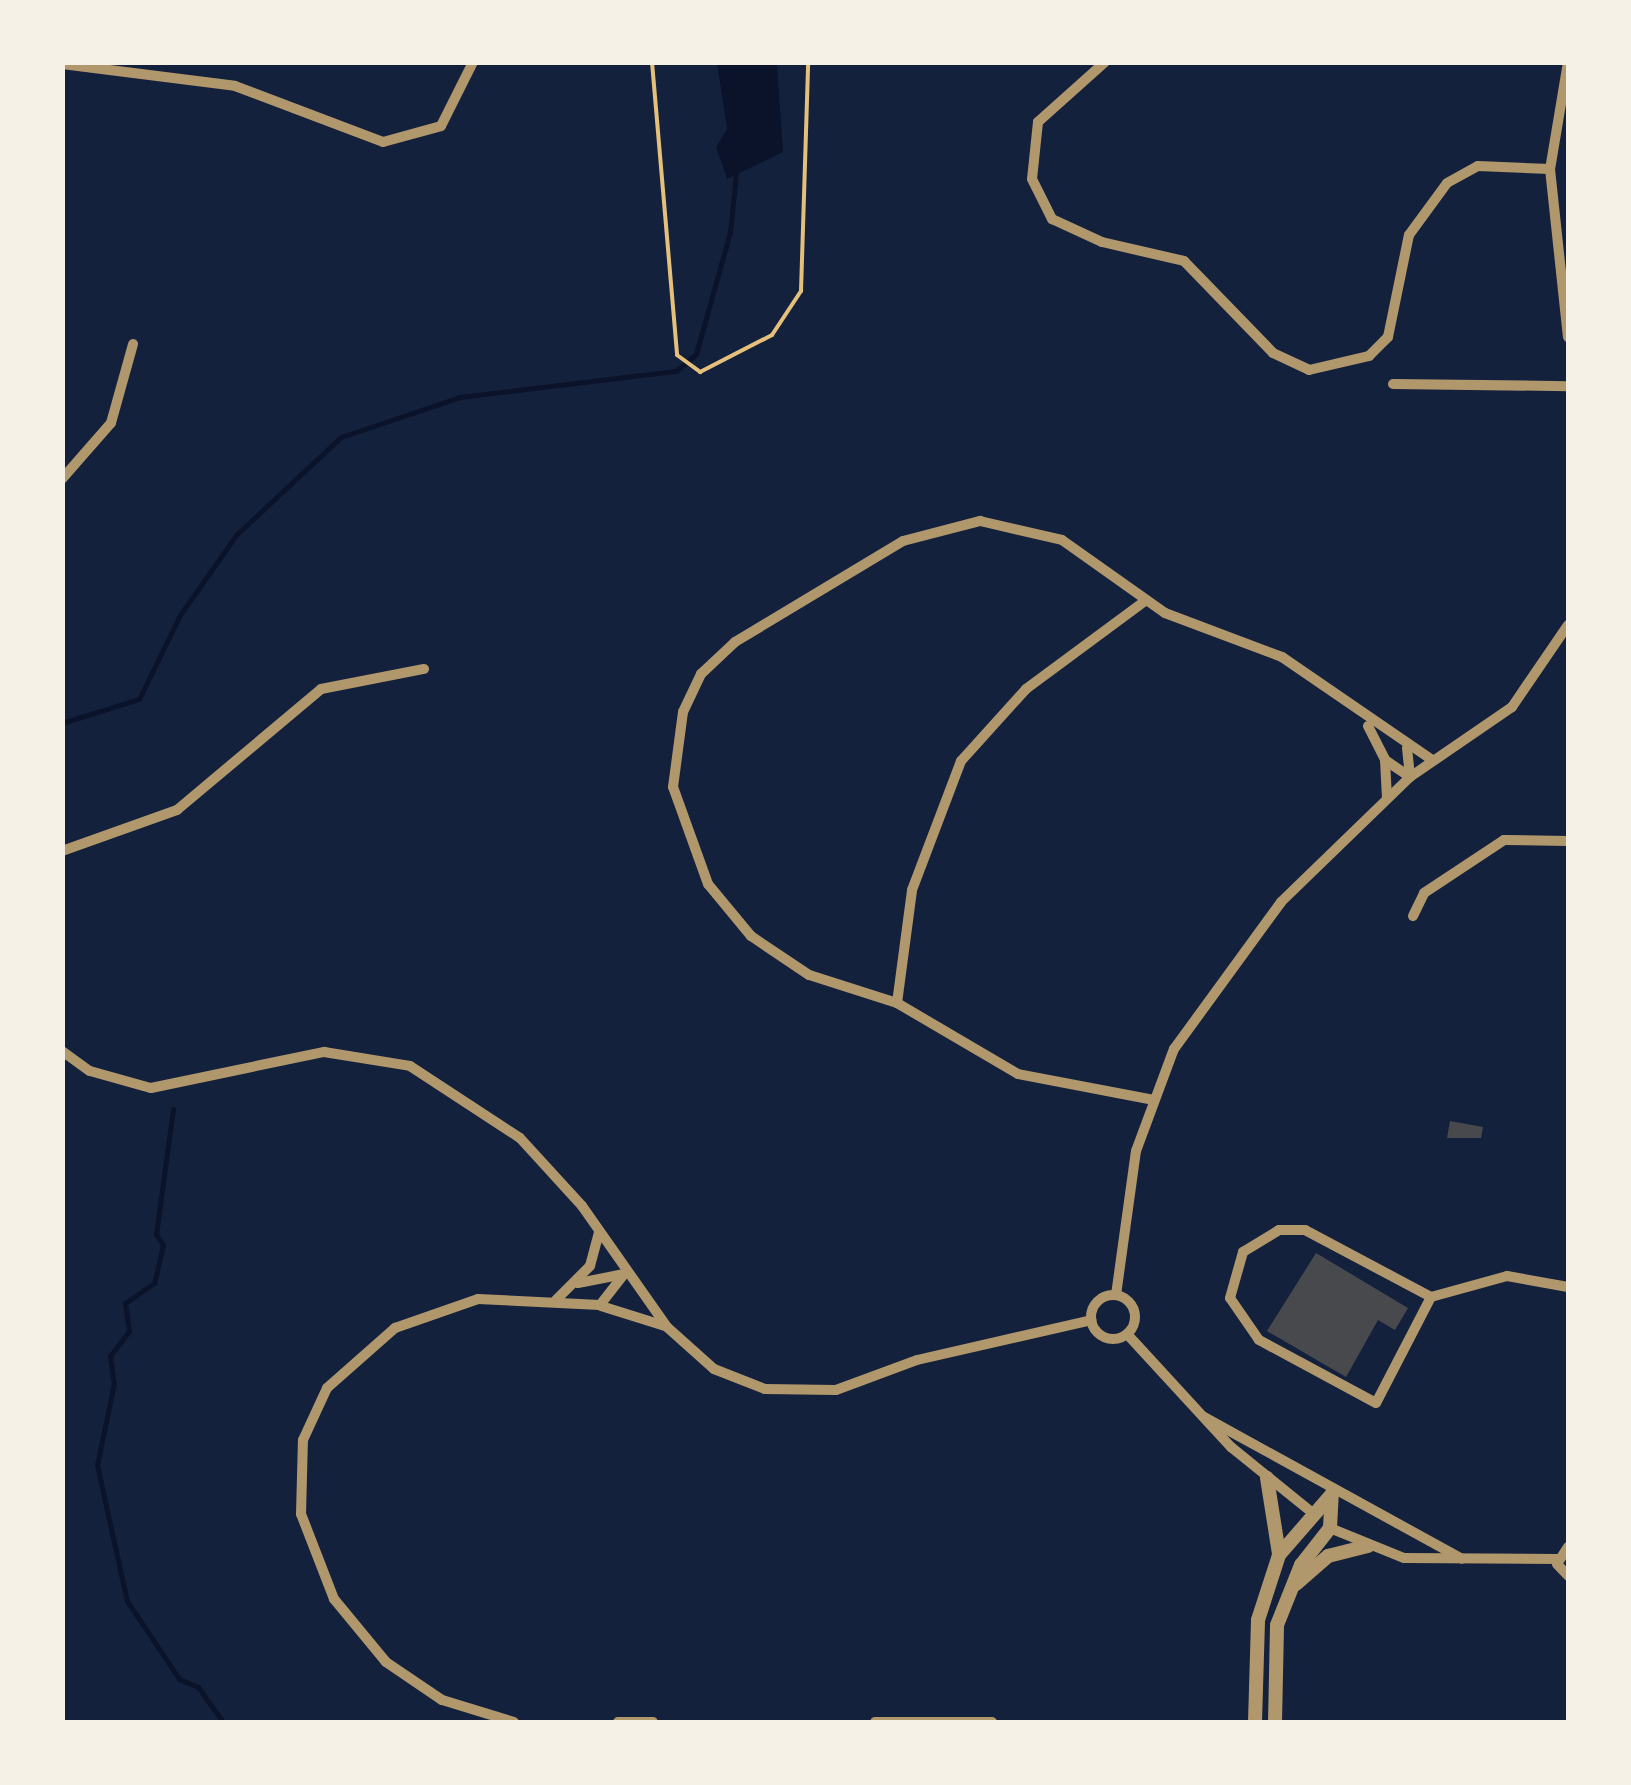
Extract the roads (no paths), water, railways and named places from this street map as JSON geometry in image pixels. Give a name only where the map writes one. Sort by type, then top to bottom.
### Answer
[{"type":"street","points":[[62,64],[235,86],[383,142],[441,126],[474,62]]},
{"type":"street","points":[[1105,62],[1038,122],[1030,162],[1042,202],[1072,232],[1184,261],[1273,352],[1309,370],[1369,356],[1388,337],[1409,235],[1447,183],[1478,166],[1550,170]]},
{"type":"street","points":[[1568,62],[1550,170],[1568,337]]},
{"type":"street","points":[[62,479],[112,423],[133,344]]},
{"type":"street","points":[[1393,384],[1568,386]]},
{"type":"street","points":[[1154,1100],[1018,1074],[898,1003],[775,955],[708,884],[673,787],[683,712],[701,674],[736,642],[939,526],[980,520],[1062,540],[1145,601],[1282,657],[1407,748],[1431,759]]},
{"type":"street","points":[[898,1003],[912,890],[961,761],[1026,689],[1145,601]]},
{"type":"street","points":[[1127,1334],[1135,1315],[1116,1296],[1118,1232],[1154,1100],[1174,1049],[1261,928],[1387,797],[1431,759],[1512,707],[1568,625]]},
{"type":"street","points":[[62,851],[177,810],[321,688],[424,668]]},
{"type":"street","points":[[1362,716],[1385,760],[1387,797]]},
{"type":"street","points":[[1407,748],[1410,777]]},
{"type":"street","points":[[1385,760],[1410,777]]},
{"type":"street","points":[[1413,916],[1424,893],[1504,840],[1568,841]]},
{"type":"street","points":[[62,1052],[90,1071],[151,1088],[324,1052],[410,1066],[520,1138],[599,1232],[624,1274],[667,1328],[714,1369],[798,1392],[836,1390],[954,1350],[1091,1320]]},
{"type":"street","points":[[1431,1297],[1376,1403],[1260,1340],[1230,1298],[1243,1252],[1279,1230],[1305,1230],[1431,1297],[1507,1276],[1568,1287]]},
{"type":"street","points":[[578,1283],[599,1232]]},
{"type":"street","points":[[555,1300],[578,1283],[624,1274]]},
{"type":"street","points":[[600,1305],[624,1274]]},
{"type":"street","points":[[1091,1320],[1098,1302],[1116,1296]]},
{"type":"street","points":[[514,1722],[442,1700],[386,1662],[316,1564],[300,1476],[304,1440],[328,1388],[368,1346],[452,1305],[555,1300],[600,1305],[667,1328]]},
{"type":"street","points":[[1091,1320],[1102,1336],[1127,1334]]},
{"type":"street","points":[[1127,1334],[1267,1478],[1330,1528],[1404,1558],[1557,1559],[1568,1547]]},
{"type":"street","points":[[1204,1417],[1332,1494],[1462,1558]]},
{"type":"street","points":[[1267,1478],[1279,1554]]},
{"type":"street","points":[[1254,1722],[1258,1620],[1279,1554],[1310,1510],[1332,1494]]},
{"type":"street","points":[[1274,1722],[1277,1625],[1292,1588],[1330,1528],[1332,1494]]},
{"type":"street","points":[[1292,1588],[1328,1556],[1368,1546]]},
{"type":"street","points":[[1557,1559],[1568,1576]]},
{"type":"street","points":[[618,1722],[653,1722]]},
{"type":"street","points":[[875,1722],[992,1722]]},
{"type":"water","points":[[717,63],[777,63],[783,152],[727,179],[716,147],[727,129]]},
{"type":"waterway","points":[[62,723],[139,699],[180,615],[237,534],[341,437],[460,397],[676,371],[696,354],[730,232],[736,173]]},
{"type":"waterway","points":[[173,1109],[156,1234],[163,1245],[154,1283],[125,1303],[129,1331],[110,1356],[114,1383],[97,1465],[127,1601],[179,1679],[198,1687],[223,1722]]}]
